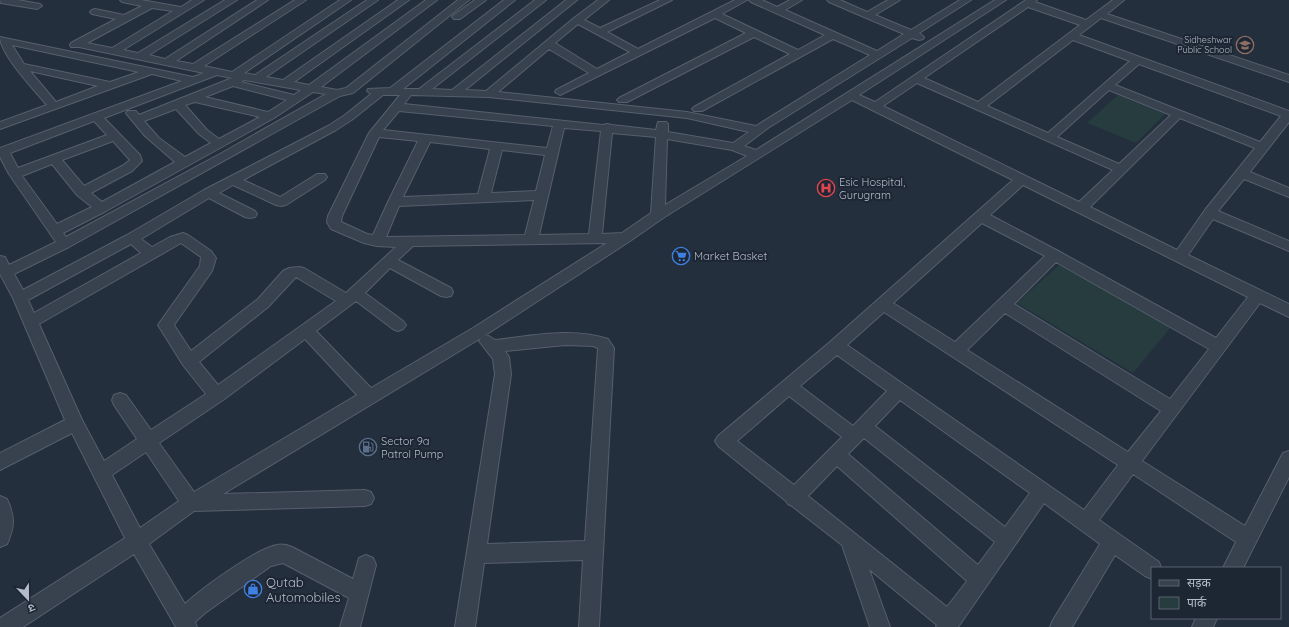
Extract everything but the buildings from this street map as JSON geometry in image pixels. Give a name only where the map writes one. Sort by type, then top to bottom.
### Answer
[{"type":"street","points":[[1,0],[37,6]]},
{"type":"street","points":[[125,0],[182,10]]},
{"type":"street","points":[[114,51],[199,0]]},
{"type":"street","points":[[140,56],[232,0]]},
{"type":"street","points":[[167,62],[264,0]]},
{"type":"street","points":[[196,68],[301,0]]},
{"type":"street","points":[[137,120],[194,98],[236,78],[346,0]]},
{"type":"street","points":[[258,78],[373,0]]},
{"type":"street","points":[[286,83],[404,0]]},
{"type":"street","points":[[55,231],[101,208],[270,116],[312,88],[432,0]]},
{"type":"street","points":[[360,593],[285,554],[277,554],[265,558],[198,606],[185,623],[136,541],[102,472],[75,422],[20,298],[3,267],[64,244],[218,160],[349,92],[459,10],[464,0]]},
{"type":"street","points":[[349,92],[429,29],[459,10],[481,0]]},
{"type":"street","points":[[20,298],[132,238],[209,193],[332,128],[387,91],[510,0]]},
{"type":"street","points":[[541,0],[396,107],[375,133],[335,216],[334,222],[336,226],[340,228],[364,238],[377,241],[409,242],[625,238]]},
{"type":"street","points":[[455,93],[572,0]]},
{"type":"street","points":[[489,94],[577,20],[604,0]]},
{"type":"street","points":[[560,92],[742,0]]},
{"type":"street","points":[[754,0],[878,55]]},
{"type":"street","points":[[778,10],[797,0]]},
{"type":"street","points":[[832,0],[933,42]]},
{"type":"street","points":[[868,15],[895,0]]},
{"type":"street","points":[[735,147],[758,130],[966,0]]},
{"type":"street","points":[[4,627],[136,541],[191,503],[478,332],[625,238],[658,215],[757,155],[1001,0]]},
{"type":"street","points":[[979,106],[1119,0]]},
{"type":"street","points":[[600,32],[662,1]]},
{"type":"street","points":[[875,107],[1030,1],[1087,24]]},
{"type":"street","points":[[59,53],[150,5]]},
{"type":"street","points":[[95,12],[126,18]]},
{"type":"street","points":[[352,14],[429,29]]},
{"type":"street","points":[[715,14],[798,54]]},
{"type":"street","points":[[1100,14],[1289,79]]},
{"type":"street","points":[[577,20],[637,52]]},
{"type":"street","points":[[623,100],[754,33]]},
{"type":"street","points":[[698,109],[832,35]]},
{"type":"street","points":[[1071,36],[1289,114],[1210,213],[1179,257]]},
{"type":"street","points":[[2,41],[151,70],[192,80]]},
{"type":"street","points":[[2,41],[20,66],[54,107]]},
{"type":"street","points":[[78,44],[216,72],[296,99]]},
{"type":"street","points":[[550,44],[596,73]]},
{"type":"street","points":[[1049,138],[1137,60]]},
{"type":"street","points":[[20,66],[111,86]]},
{"type":"street","points":[[0,126],[151,70]]},
{"type":"street","points":[[64,244],[15,174],[1,151],[216,72]]},
{"type":"street","points":[[236,78],[258,78],[312,88],[349,92],[416,91],[489,94],[687,115],[758,130]]},
{"type":"street","points":[[917,79],[1120,169]]},
{"type":"street","points":[[1108,86],[1263,147]]},
{"type":"street","points":[[851,95],[1289,311]]},
{"type":"street","points":[[194,98],[270,116]]},
{"type":"street","points":[[178,104],[203,132],[219,144]]},
{"type":"street","points":[[127,105],[137,120],[166,150],[183,162]]},
{"type":"street","points":[[396,107],[559,124],[607,127],[661,134],[735,147],[757,155]]},
{"type":"street","points":[[658,215],[661,134],[664,113]]},
{"type":"street","points":[[1081,208],[1178,114]]},
{"type":"street","points":[[82,192],[128,168],[136,161],[136,158],[131,152],[96,116]]},
{"type":"street","points":[[532,239],[559,124]]},
{"type":"street","points":[[595,239],[607,127]]},
{"type":"street","points":[[375,133],[552,152]]},
{"type":"street","points":[[15,174],[114,136]]},
{"type":"street","points":[[377,241],[394,202],[426,138]]},
{"type":"street","points":[[482,198],[497,146]]},
{"type":"street","points":[[54,159],[82,192],[101,208]]},
{"type":"street","points":[[1242,174],[1289,192]]},
{"type":"street","points":[[234,181],[281,202],[321,177]]},
{"type":"street","points":[[1022,179],[836,346],[724,442],[794,498],[850,540],[948,625],[1042,491]]},
{"type":"street","points":[[209,193],[250,214]]},
{"type":"street","points":[[394,202],[542,195]]},
{"type":"street","points":[[1210,213],[1289,246]]},
{"type":"street","points":[[980,216],[1055,255],[1219,347]]},
{"type":"street","points":[[132,238],[151,254]]},
{"type":"street","points":[[31,322],[181,238],[206,254],[209,258],[207,268],[166,325],[189,361],[217,395]]},
{"type":"street","points":[[102,472],[217,395],[307,331],[351,297],[390,262],[409,242]]},
{"type":"street","points":[[956,351],[1055,255]]},
{"type":"street","points":[[390,262],[446,292]]},
{"type":"street","points":[[189,361],[263,303],[288,275],[294,272],[299,272],[351,297],[398,325]]},
{"type":"street","points":[[1086,522],[1258,295]]},
{"type":"street","points":[[883,304],[1248,539]]},
{"type":"street","points":[[1004,305],[1172,409]]},
{"type":"street","points":[[307,331],[369,397]]},
{"type":"street","points":[[465,627],[503,374],[501,357],[478,332]]},
{"type":"street","points":[[491,346],[569,339],[596,340],[603,343],[606,348],[589,627]]},
{"type":"street","points":[[836,346],[1151,568]]},
{"type":"street","points":[[788,386],[858,432],[1007,540]]},
{"type":"street","points":[[794,498],[899,390]]},
{"type":"street","points":[[120,400],[191,503]]},
{"type":"street","points":[[0,462],[75,422]]},
{"type":"street","points":[[836,454],[980,579]]},
{"type":"street","points":[[1234,567],[1289,459]]},
{"type":"street","points":[[191,503],[365,498]]},
{"type":"street","points":[[0,505],[5,521],[4,530],[0,538]]},
{"type":"street","points":[[850,540],[880,627]]},
{"type":"street","points":[[1060,627],[1113,541]]},
{"type":"street","points":[[477,554],[594,550]]},
{"type":"street","points":[[350,627],[366,565]]},
{"type":"green space","points":[[1118,95],[1165,114],[1136,143],[1087,123]]},
{"type":"green space","points":[[1059,265],[1172,326],[1133,373],[1017,303]]},
{"type":"place","name":"Sidheshwar Public School","points":[[1245,45]]},
{"type":"place","name":"Esic Hospital, Gurugram","points":[[826,188]]},
{"type":"place","name":"Market Basket","points":[[681,256]]},
{"type":"place","name":"Sector 9a Patrol Pump","points":[[368,447]]},
{"type":"place","name":"Qutab Automobiles","points":[[253,589]]}]
